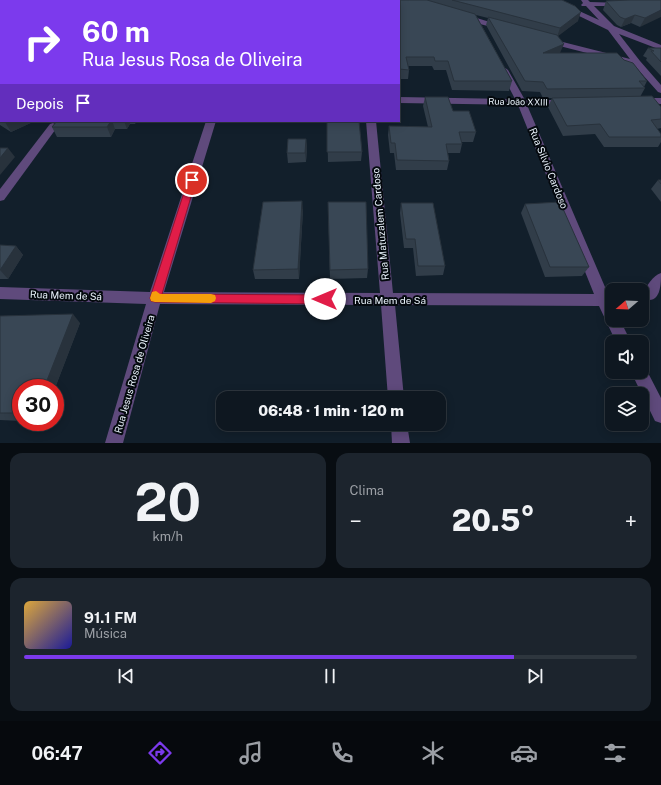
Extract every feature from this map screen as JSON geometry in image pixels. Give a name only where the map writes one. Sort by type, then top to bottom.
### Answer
[{"type":"street","points":[[549,0],[574,10],[610,28],[661,48]]},
{"type":"street","points":[[574,10],[585,2],[632,4]]},
{"type":"street","points":[[585,2],[610,28],[637,63],[661,90]]},
{"type":"street","points":[[574,10],[600,17],[661,41]]},
{"type":"street","points":[[459,15],[508,29]]},
{"type":"street","points":[[478,21],[485,34]]},
{"type":"street","points":[[539,37],[637,63]]},
{"type":"street","name":"Rua Silvio Cardoso","points":[[500,62],[522,103],[605,294]]},
{"type":"street","name":"Rua João XXIII","points":[[400,100],[522,103],[576,102]]},
{"type":"street","points":[[630,102],[661,101]]},
{"type":"street","name":"Rua Jesus Rosa de Oliveira","points":[[114,443],[155,298],[211,122]]},
{"type":"street","name":"Rua Matuzalem Cardoso","points":[[371,122],[395,391]]},
{"type":"street","points":[[0,197],[53,126]]},
{"type":"street","points":[[651,296],[661,278]]},
{"type":"street","name":"Rua Mem de Sá","points":[[0,293],[155,298],[605,301]]},
{"type":"street","points":[[643,379],[661,415]]},
{"type":"street","points":[[400,431],[401,443]]},
{"type":"building","points":[[400,0],[427,0],[475,14],[512,81],[454,81],[448,61],[435,61],[434,57],[406,57],[409,70],[400,69]]},
{"type":"building","points":[[452,0],[562,0],[575,6],[581,12],[560,28]]},
{"type":"building","points":[[661,0],[661,10],[645,18],[635,15],[625,19],[620,17],[606,1]]},
{"type":"building","points":[[488,17],[557,35],[564,44],[543,53],[617,53],[624,60],[633,63],[647,81],[639,81],[645,88],[547,89],[543,82],[525,81]]},
{"type":"building","points":[[648,48],[661,48],[661,62],[651,51],[654,51]]},
{"type":"building","points":[[652,96],[661,107],[661,119],[651,120],[661,134],[661,137],[609,137],[600,124],[567,126],[552,98]]},
{"type":"building","points":[[425,97],[448,97],[453,111],[469,111],[476,132],[459,132],[462,144],[446,144],[449,161],[397,160],[395,143],[391,143],[389,126],[432,127]]},
{"type":"building","points":[[56,122],[110,122],[107,127],[52,127]]},
{"type":"building","points":[[327,122],[359,122],[362,152],[327,152]]},
{"type":"building","points":[[288,139],[306,139],[305,153],[287,153]]},
{"type":"building","points":[[0,148],[8,148],[0,158]]},
{"type":"building","points":[[302,201],[298,269],[253,270],[263,202]]},
{"type":"building","points":[[328,202],[366,202],[368,269],[330,270]]},
{"type":"building","points":[[560,202],[589,267],[550,267],[525,204]]},
{"type":"building","points":[[401,203],[433,203],[445,266],[418,266],[415,239],[406,239]]},
{"type":"building","points":[[0,245],[16,246],[0,270]]},
{"type":"building","points":[[73,314],[48,379],[12,379],[12,413],[0,413],[0,316]]},
{"type":"slow traffic","points":[[156,295],[155,298],[211,298]]},
{"type":"route","points":[[192,180],[155,298],[325,299]]}]
